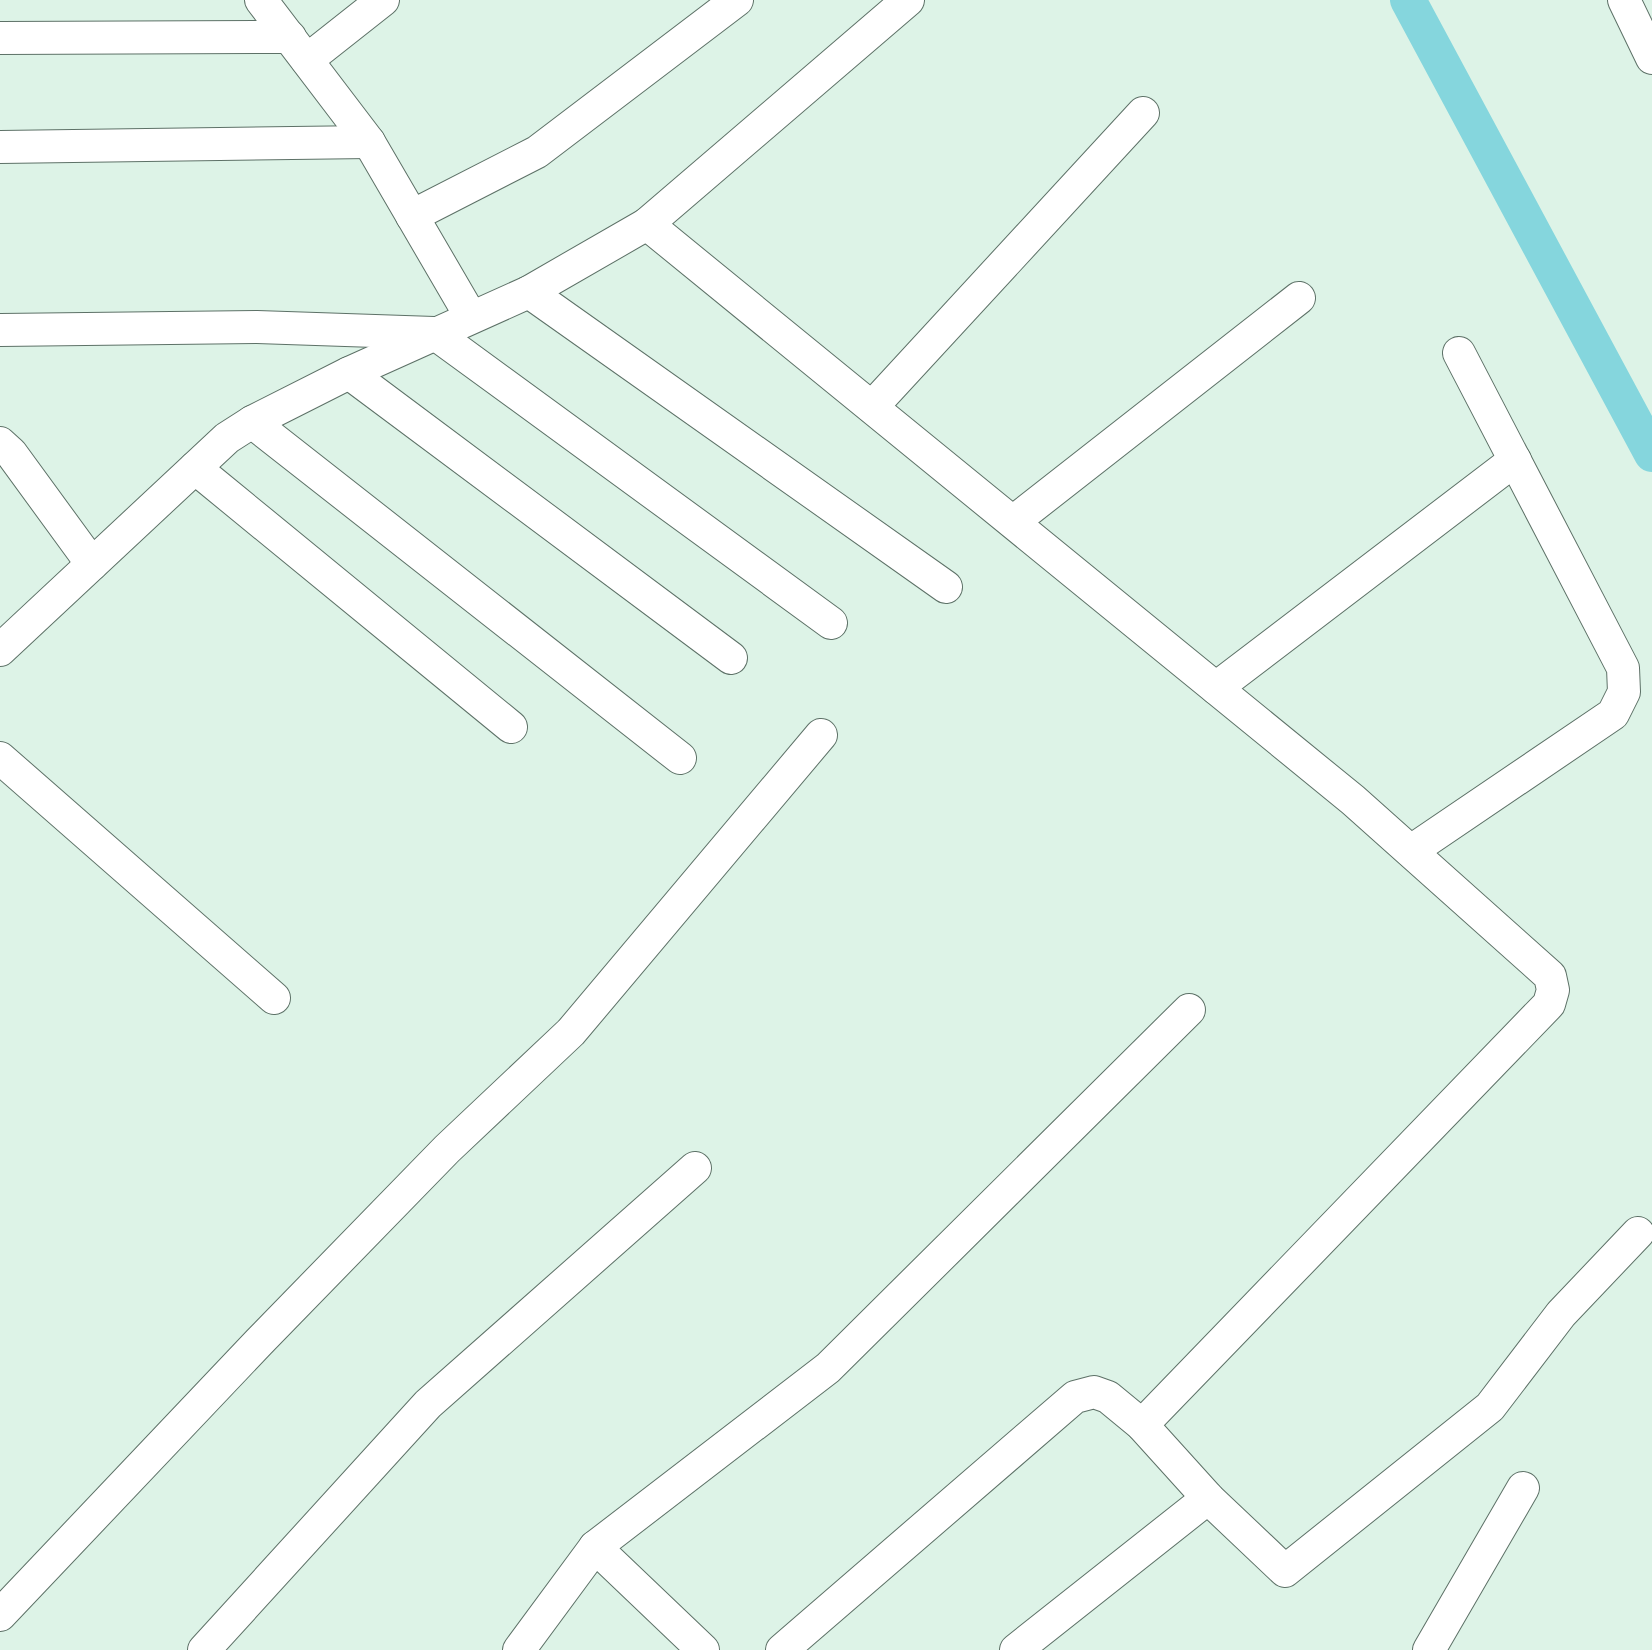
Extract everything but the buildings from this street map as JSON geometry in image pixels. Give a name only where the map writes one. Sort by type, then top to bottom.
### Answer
[{"type":"street","points":[[0,38],[298,48],[383,0]]},
{"type":"street","points":[[412,216],[537,152],[737,0]]},
{"type":"street","points":[[0,650],[227,438],[252,422],[349,373],[529,292],[647,224],[908,0]]},
{"type":"street","points":[[1624,0],[1652,58]]},
{"type":"street","points":[[264,1],[369,142],[471,317]]},
{"type":"street","points":[[872,407],[1143,113]]},
{"type":"street","points":[[0,147],[369,142]]},
{"type":"street","points":[[647,224],[1353,800],[1550,976],[1553,990],[1549,1004],[1142,1425]]},
{"type":"street","points":[[529,292],[946,587]]},
{"type":"street","points":[[1013,522],[1299,298]]},
{"type":"street","points":[[0,330],[257,327],[434,333],[831,623]]},
{"type":"street","points":[[1411,851],[1612,714],[1624,692],[1623,668],[1459,353]]},
{"type":"street","points":[[349,373],[730,658]]},
{"type":"street","points":[[252,422],[680,758]]},
{"type":"street","points":[[0,443],[11,453],[92,564]]},
{"type":"street","points":[[1216,688],[1515,460]]},
{"type":"street","points":[[195,468],[511,727]]},
{"type":"street","points":[[0,1615],[259,1342],[439,1158],[571,1032],[821,735]]},
{"type":"street","points":[[0,758],[274,998]]},
{"type":"street","points":[[519,1650],[595,1547],[828,1368],[1189,1010]]},
{"type":"street","points":[[204,1650],[428,1404],[695,1168]]},
{"type":"street","points":[[782,1650],[1075,1397],[1094,1392],[1108,1396],[1142,1425],[1208,1498],[1285,1571],[1490,1407],[1561,1314],[1638,1233]]},
{"type":"street","points":[[1429,1650],[1523,1488]]},
{"type":"street","points":[[1016,1650],[1208,1498]]},
{"type":"street","points":[[595,1547],[703,1650]]},
{"type":"waterway","points":[[1408,0],[1652,454]]}]
